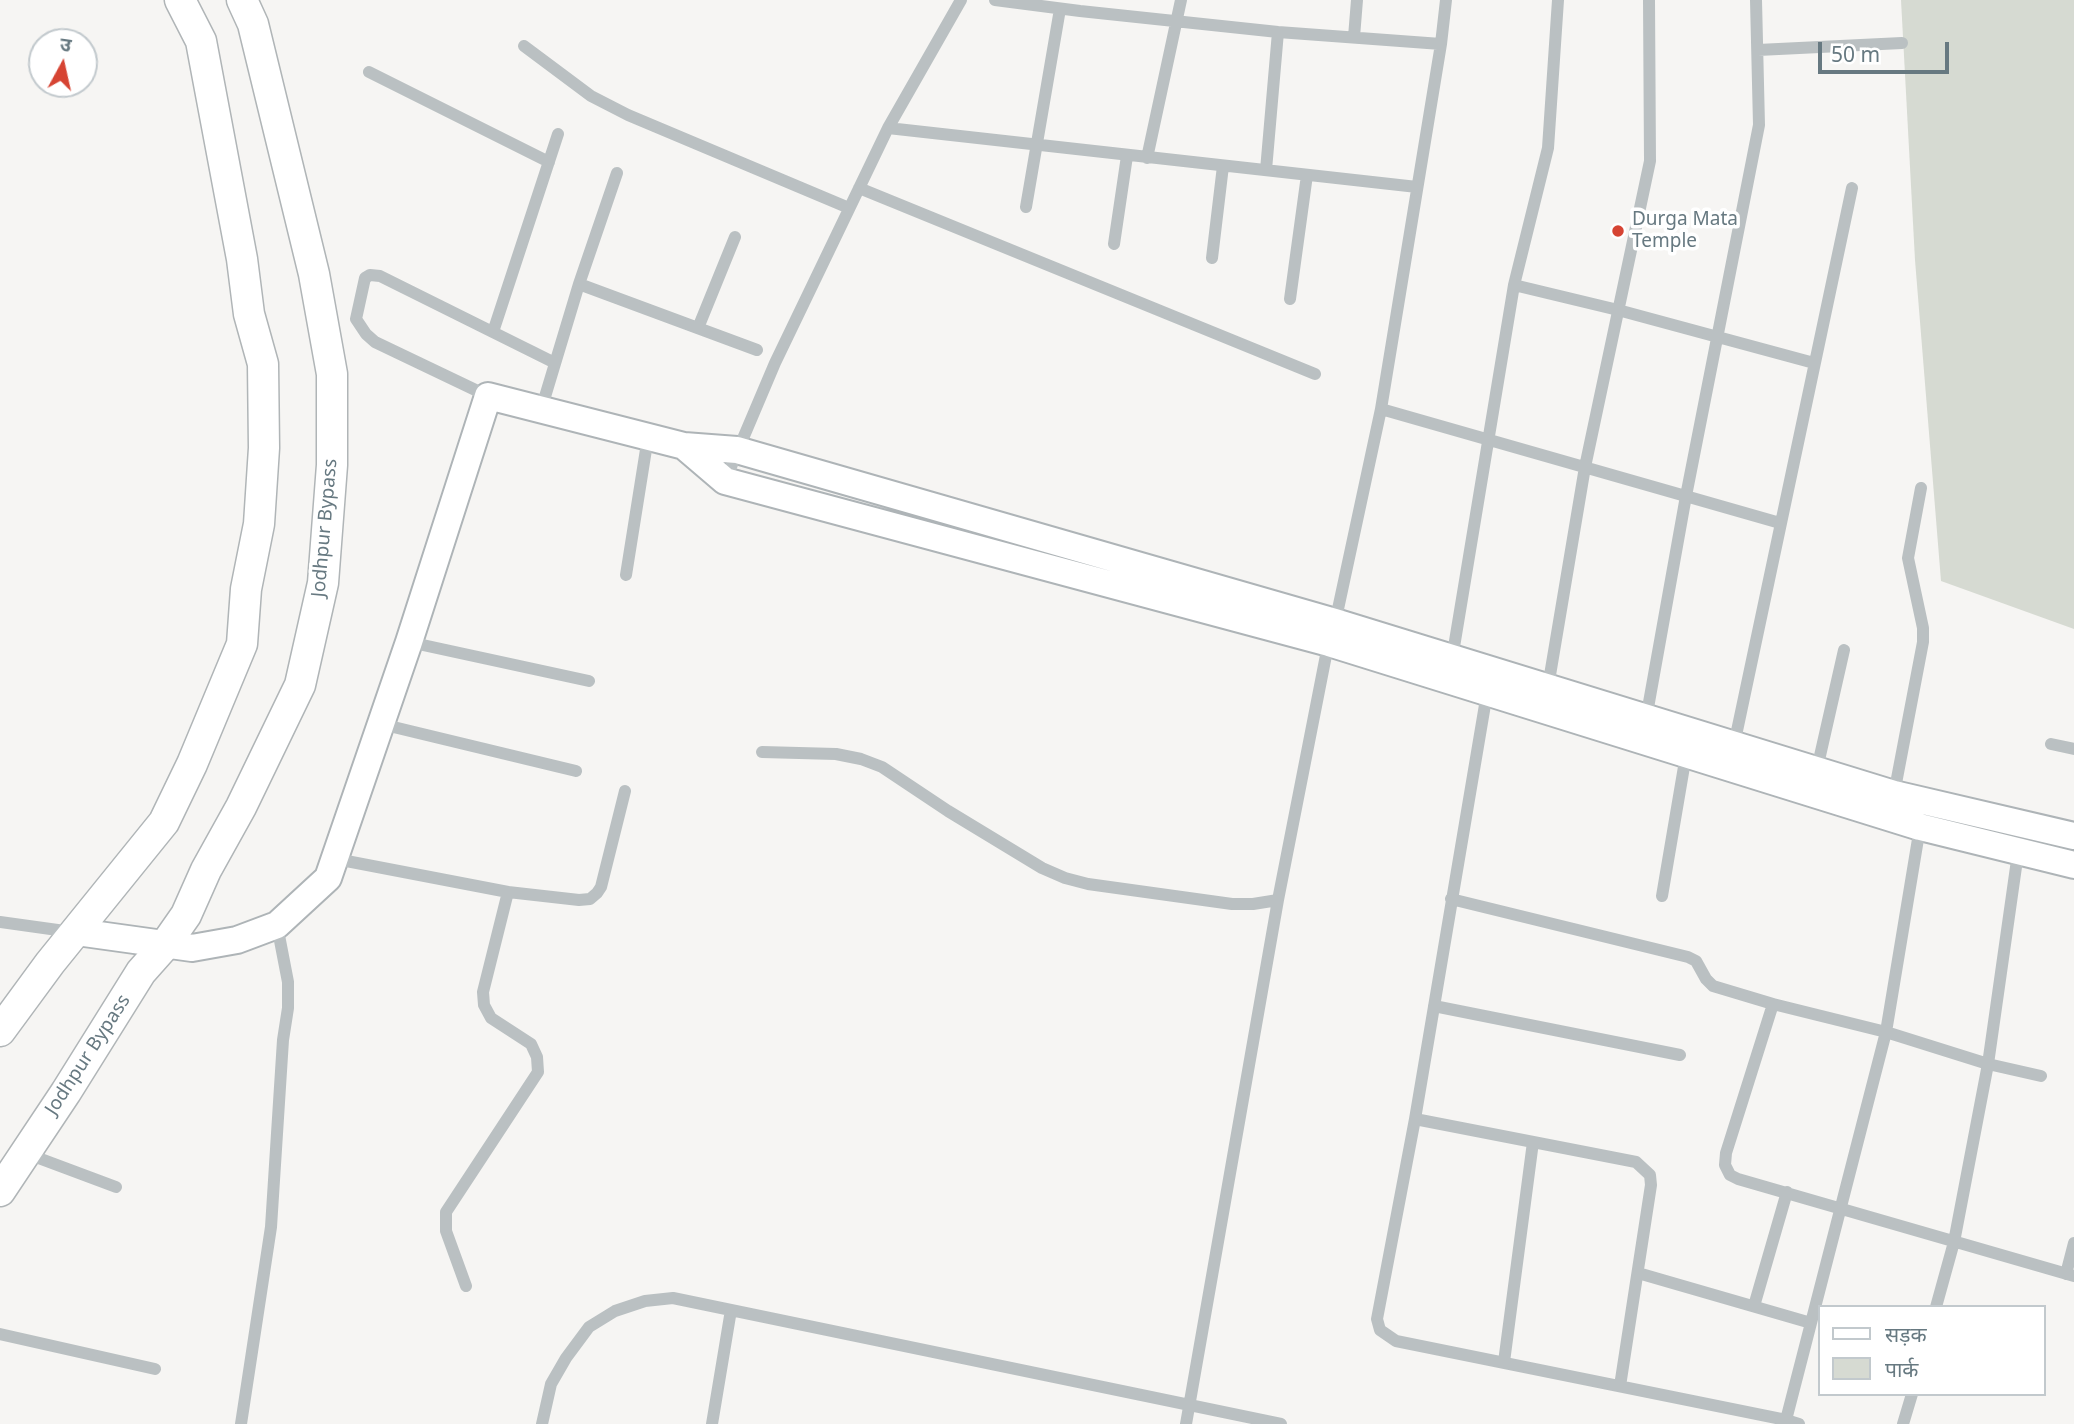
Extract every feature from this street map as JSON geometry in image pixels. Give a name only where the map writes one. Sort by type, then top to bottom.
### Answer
[{"type":"highway","points":[[0,1031],[164,822],[192,764],[242,644],[246,589],[259,524],[264,448],[263,364],[249,314],[242,259],[201,41],[180,0]]},
{"type":"highway","name":"Jodhpur Bypass","points":[[0,1191],[141,972],[166,945],[186,915],[300,685],[324,570],[332,466],[332,374],[314,274],[253,24],[242,0]]},
{"type":"main road","points":[[77,932],[192,948],[237,940],[277,925],[328,878],[382,724],[488,396],[684,446],[737,450],[1332,633],[1487,693],[1686,755],[1920,827],[2074,865]]},
{"type":"main road","points":[[684,446],[725,481],[1332,633],[1452,659],[1894,794],[2073,832]]},
{"type":"street","points":[[725,481],[775,363],[888,128],[961,0]]},
{"type":"street","points":[[995,0],[1060,9],[1080,6],[1178,21],[1278,32],[1441,44]]},
{"type":"street","points":[[1147,158],[1181,0]]},
{"type":"street","points":[[1354,37],[1357,0]]},
{"type":"street","points":[[1186,1424],[1278,900],[1381,409],[1446,0]]},
{"type":"street","points":[[1452,659],[1514,285],[1548,148],[1558,0]]},
{"type":"street","points":[[1548,687],[1585,467],[1650,161],[1649,0]]},
{"type":"street","points":[[1646,719],[1686,496],[1759,125],[1756,0]]},
{"type":"street","points":[[1026,207],[1060,9]]},
{"type":"street","points":[[1266,170],[1278,32]]},
{"type":"street","points":[[1758,50],[1902,43]]},
{"type":"street","points":[[524,46],[591,96],[628,115],[849,208]]},
{"type":"street","points":[[369,72],[549,162]]},
{"type":"street","points":[[888,128],[1418,187]]},
{"type":"street","points":[[494,332],[558,134]]},
{"type":"street","points":[[1114,243],[1127,156]]},
{"type":"street","points":[[1212,258],[1223,166]]},
{"type":"street","points":[[541,411],[579,284],[617,173]]},
{"type":"street","points":[[1290,299],[1307,175]]},
{"type":"street","points":[[859,188],[1315,374]]},
{"type":"street","points":[[1734,745],[1852,188]]},
{"type":"street","points":[[698,328],[735,237]]},
{"type":"street","points":[[488,396],[375,342],[366,334],[356,319],[362,284],[370,275],[380,276],[555,363]]},
{"type":"street","points":[[579,284],[757,349]]},
{"type":"street","points":[[1514,285],[1814,363]]},
{"type":"street","points":[[1381,409],[1780,523]]},
{"type":"street","points":[[626,575],[648,437]]},
{"type":"street","points":[[1894,794],[1923,642],[1923,628],[1908,558],[1921,488]]},
{"type":"street","points":[[409,642],[589,681]]},
{"type":"street","points":[[1817,769],[1844,650]]},
{"type":"street","points":[[1487,693],[1415,1119],[1377,1319],[1380,1330],[1396,1341],[1793,1422],[1811,1323],[1886,1032],[1920,827]]},
{"type":"street","points":[[382,724],[576,771]]},
{"type":"street","points":[[2050,744],[2074,749]]},
{"type":"street","points":[[762,752],[836,754],[882,767],[1042,868],[1065,878],[1088,884],[1232,904],[1278,900]]},
{"type":"street","points":[[1662,896],[1686,755]]},
{"type":"street","points":[[336,859],[509,892],[590,899],[601,887],[625,791]]},
{"type":"street","points":[[1937,1305],[1954,1242],[1988,1064],[2018,853]]},
{"type":"street","points":[[466,1286],[446,1231],[446,1212],[538,1072],[537,1057],[531,1044],[491,1018],[484,1005],[483,992],[509,892]]},
{"type":"street","points":[[1451,899],[1688,957],[1696,961],[1713,986],[1886,1032],[1988,1064],[2041,1076]]},
{"type":"street","points":[[0,922],[77,932]]},
{"type":"street","points":[[241,1424],[271,1227],[283,1040],[288,1008],[288,982],[277,925]]},
{"type":"street","points":[[1773,1004],[1726,1153],[1725,1165],[1730,1175],[2070,1275],[2074,1243]]},
{"type":"street","points":[[1434,1006],[1680,1055]]},
{"type":"street","points":[[1415,1119],[1636,1162],[1650,1175],[1651,1185],[1620,1386]]},
{"type":"street","points":[[1504,1362],[1533,1142]]},
{"type":"street","points":[[24,1153],[116,1187]]},
{"type":"street","points":[[1754,1306],[1787,1192]]},
{"type":"street","points":[[1637,1273],[1811,1323]]},
{"type":"street","points":[[542,1424],[551,1384],[566,1358],[590,1327],[615,1311],[645,1301],[673,1298],[1281,1424]]},
{"type":"street","points":[[712,1424],[731,1310]]},
{"type":"street","points":[[0,1334],[155,1369]]},
{"type":"street","points":[[1903,1424],[1911,1396]]},
{"type":"green space","points":[[1901,0],[2074,0],[2074,629],[1941,581],[1915,260]]},
{"type":"place","name":"Durga Mata Temple","points":[[1618,231]]}]
